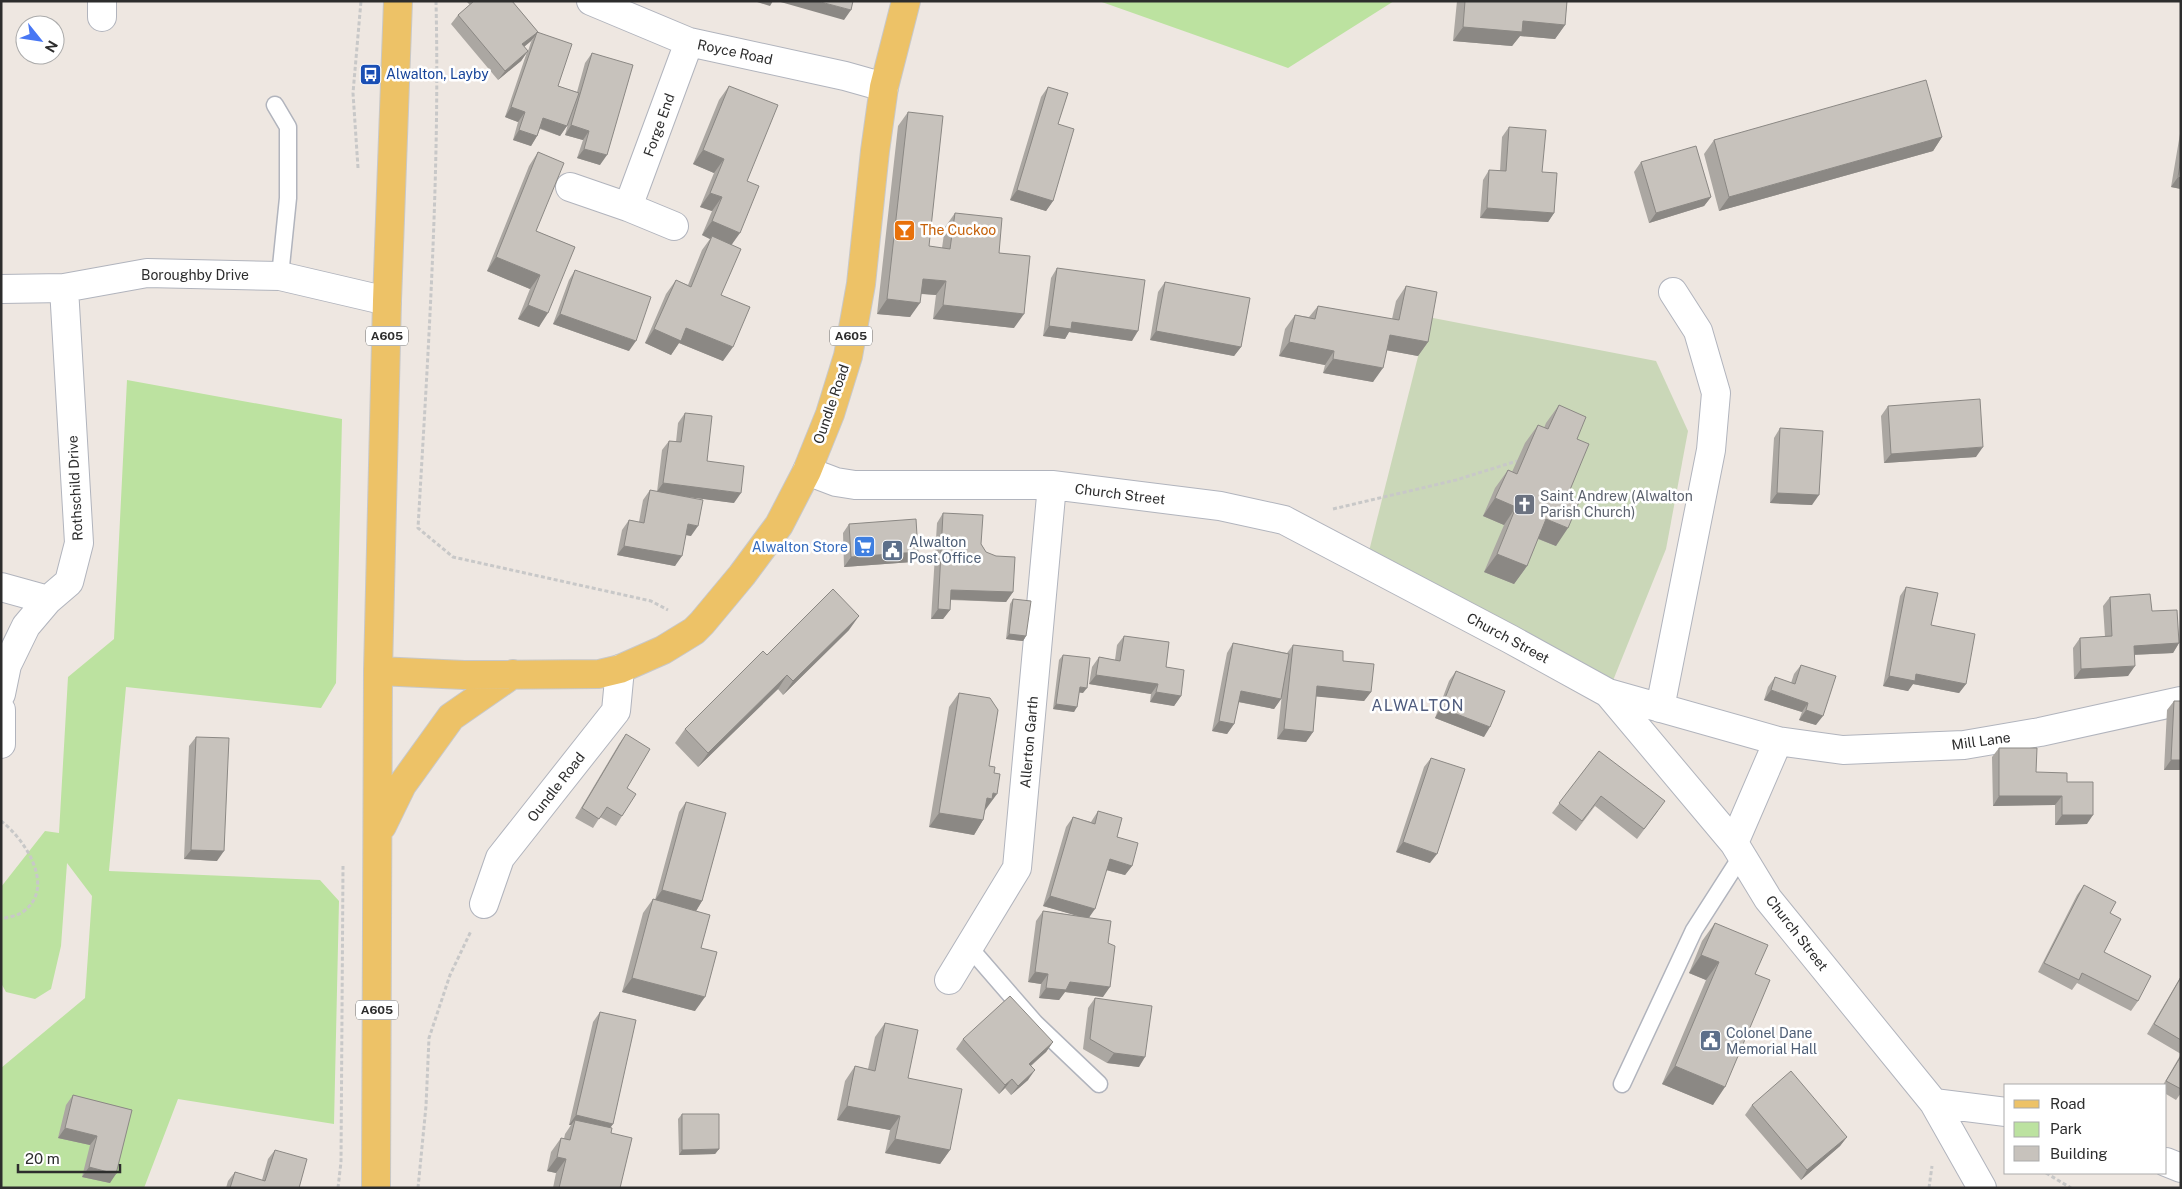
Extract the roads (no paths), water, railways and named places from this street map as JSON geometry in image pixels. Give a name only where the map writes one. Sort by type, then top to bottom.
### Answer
[{"type":"main road","name":"A605","points":[[376,1188],[379,832],[378,671],[398,1]]},
{"type":"main road","name":"Oundle Road","points":[[378,671],[464,675],[599,674],[620,669],[663,650],[694,631],[742,574],[779,525],[807,470],[830,414],[848,356],[861,284],[875,151],[884,87],[906,1]]},
{"type":"main road","name":"A605","points":[[379,832],[402,785],[451,717],[513,674]]},
{"type":"street","name":"Royce Road","points":[[591,1],[689,42],[845,76],[884,87]]},
{"type":"street","name":"Forge End","points":[[628,208],[689,42]]},
{"type":"street","points":[[570,187],[674,226]]},
{"type":"street","name":"Boroughby Drive","points":[[1,289],[64,288],[147,273],[280,276],[388,301]]},
{"type":"street","name":"Rothschild Drive","points":[[1,694],[7,665],[26,626],[48,600],[69,582],[79,542],[64,288]]},
{"type":"street","points":[[1660,708],[1711,450],[1716,393],[1698,331],[1673,292]]},
{"type":"street","name":"Church Street","points":[[807,470],[836,482],[855,485],[1052,486],[1220,506],[1284,520],[1510,638],[1608,694],[1738,849],[1768,899],[1934,1103],[1982,1188]]},
{"type":"street","name":"Allerton Garth","points":[[949,980],[1018,868],[1052,486]]},
{"type":"street","points":[[1,587],[48,600]]},
{"type":"street","name":"Oundle Road","points":[[484,904],[500,858],[616,711],[620,669]]},
{"type":"street","name":"Mill Lane","points":[[1608,694],[1778,741],[1843,750],[1964,745],[2040,732],[2181,701]]},
{"type":"street","points":[[1,710],[1,744]]},
{"type":"street","points":[[1738,849],[1778,741]]},
{"type":"street","points":[[1934,1103],[2004,1112]]},
{"type":"street","points":[[2167,1162],[2181,1168]]},
{"type":"lane","points":[[275,105],[288,127],[288,198],[280,276]]},
{"type":"lane","points":[[1622,1084],[1694,930],[1738,849]]},
{"type":"lane","points":[[970,947],[1035,1024],[1099,1084]]},
{"type":"place","name":"Alwalton, Layby","points":[[370,74]]},
{"type":"place","name":"The Cuckoo","points":[[904,230]]},
{"type":"place","name":"Saint Andrew (Alwalton Parish Church)","points":[[1524,504]]},
{"type":"place","name":"Alwalton Store","points":[[864,547]]},
{"type":"place","name":"Alwalton Post Office","points":[[893,550]]},
{"type":"place","name":"Colonel Dane Memorial Hall","points":[[1710,1041]]},
{"type":"district","name":"ALWALTON","points":[[1418,705]]}]
